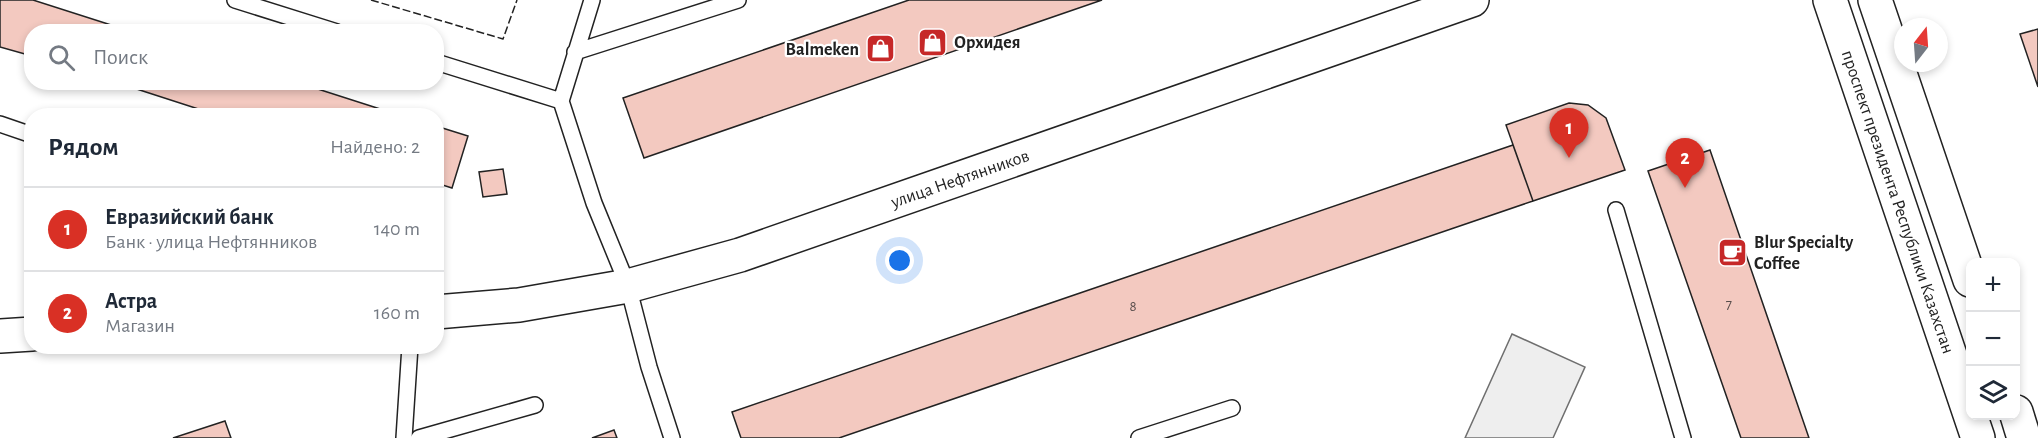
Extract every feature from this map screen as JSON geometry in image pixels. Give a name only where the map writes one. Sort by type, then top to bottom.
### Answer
[{"type":"street","name":"улица Нефтянников","points":[[444,311],[519,305],[628,286],[740,255],[1472,0]]},
{"type":"street","name":"проспект президента Республики Казахстан","points":[[1830,0],[1978,438]]},
{"type":"street","points":[[1875,0],[1966,265]]},
{"type":"street","points":[[0,336],[24,334]]},
{"type":"street","points":[[2018,420],[2024,438]]},
{"type":"lane","points":[[235,0],[312,24]]},
{"type":"lane","points":[[592,0],[561,101],[594,202],[628,286],[649,367],[672,438]]},
{"type":"lane","points":[[575,52],[738,0]]},
{"type":"lane","points":[[444,64],[561,101]]},
{"type":"lane","points":[[0,124],[24,132]]},
{"type":"lane","points":[[1616,210],[1683,438]]},
{"type":"lane","points":[[404,438],[409,354]]},
{"type":"lane","points":[[419,438],[535,405]]},
{"type":"lane","points":[[1139,438],[1232,408]]},
{"type":"shaded area","points":[[1512,334],[1585,367],[1553,438],[1465,438]]},
{"type":"building","points":[[0,0],[33,0],[108,24],[24,24],[24,54],[0,47]]},
{"type":"building","points":[[909,0],[1102,0],[644,158],[623,98]]},
{"type":"building","points":[[2038,29],[2038,87],[2020,34]]},
{"type":"building","points":[[140,90],[321,90],[377,108],[195,108]]},
{"type":"building","points":[[1569,103],[1588,105],[1606,118],[1625,170],[1533,201],[1506,125]]},
{"type":"building","points":[[444,128],[468,136],[452,188],[444,186]]},
{"type":"building","points":[[1513,145],[1533,201],[839,438],[741,438],[732,412]]},
{"type":"building","points":[[1710,150],[1809,438],[1741,438],[1648,171]]},
{"type":"building","points":[[503,169],[507,194],[483,197],[479,172]]},
{"type":"building","points":[[225,421],[231,438],[173,438]]},
{"type":"building","points":[[614,430],[617,438],[592,438]]},
{"type":"fence","points":[[371,0],[503,39],[517,0]]},
{"type":"place","name":"Орхидея","points":[[933,42]]},
{"type":"place","name":"Balmeken","points":[[880,49]]},
{"type":"place","name":"Евразийский банк","points":[[1569,158]]},
{"type":"place","name":"Астра","points":[[1685,188]]},
{"type":"place","name":"Blur Specialty Coffee","points":[[1733,252]]}]
